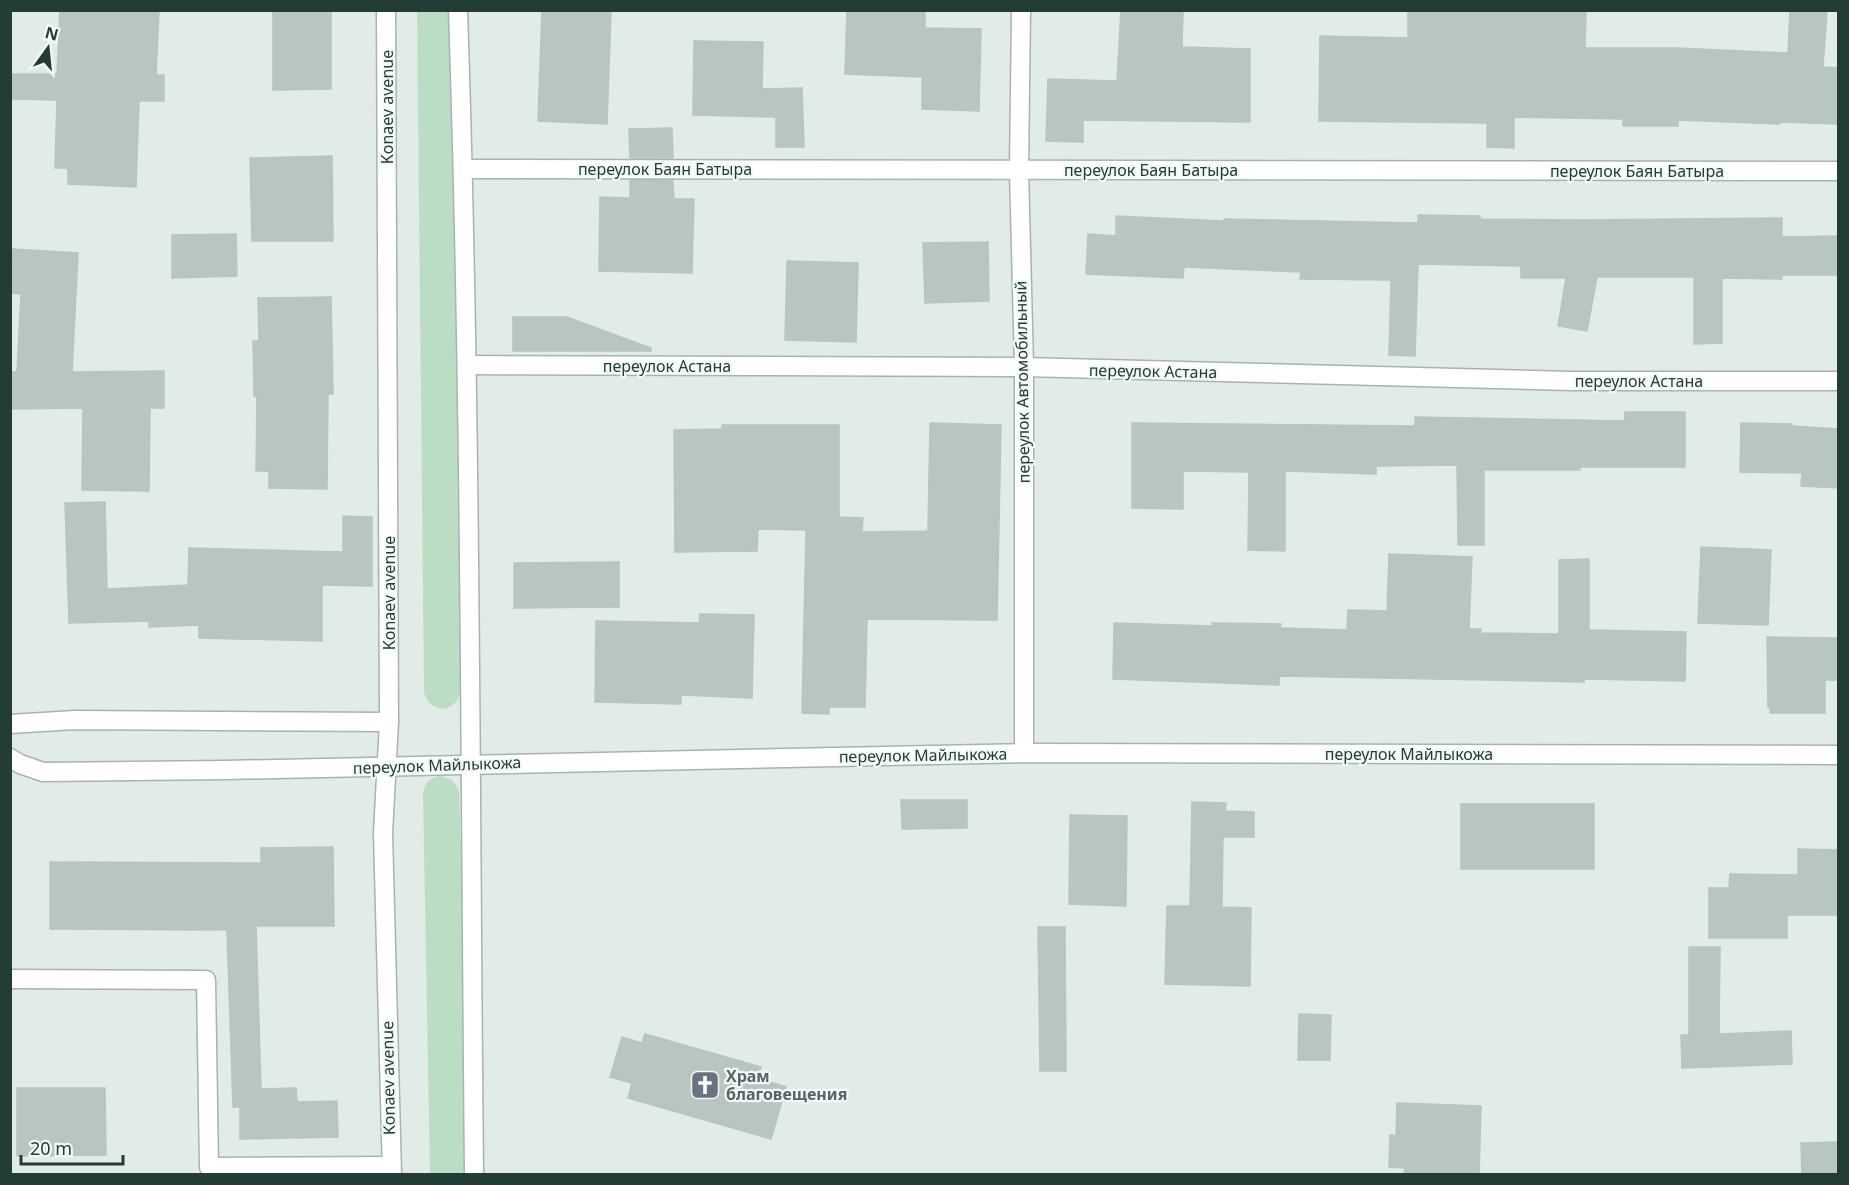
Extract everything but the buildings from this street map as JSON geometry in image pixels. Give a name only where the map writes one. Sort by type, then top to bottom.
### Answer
[{"type":"street","name":"Konaev avenue","points":[[386,10],[389,722],[385,765],[383,844],[391,1171]]},
{"type":"street","points":[[458,10],[464,169],[467,365],[474,1174]]},
{"type":"street","name":"переулок Автомобильный","points":[[1021,10],[1018,170],[1024,368],[1024,753]]},
{"type":"street","name":"переулок Баян Батыра","points":[[464,169],[1839,171]]},
{"type":"street","name":"переулок Астана","points":[[467,365],[1024,368],[1559,381],[1839,381]]},
{"type":"street","points":[[10,724],[75,720],[389,722]]},
{"type":"street","name":"переулок Майлыкожа","points":[[10,758],[20,764],[43,771],[237,770],[385,765],[1024,753],[1839,755]]},
{"type":"street","points":[[10,979],[206,980],[209,1167],[391,1171]]},
{"type":"green space","points":[[417,11],[456,11],[462,686],[456,702],[445,709],[431,704],[424,692]]},
{"type":"green space","points":[[441,776],[452,780],[459,790],[471,1174],[430,1174],[423,794],[428,781]]},
{"type":"place","name":"Храм благовещения","points":[[705,1085]]}]
